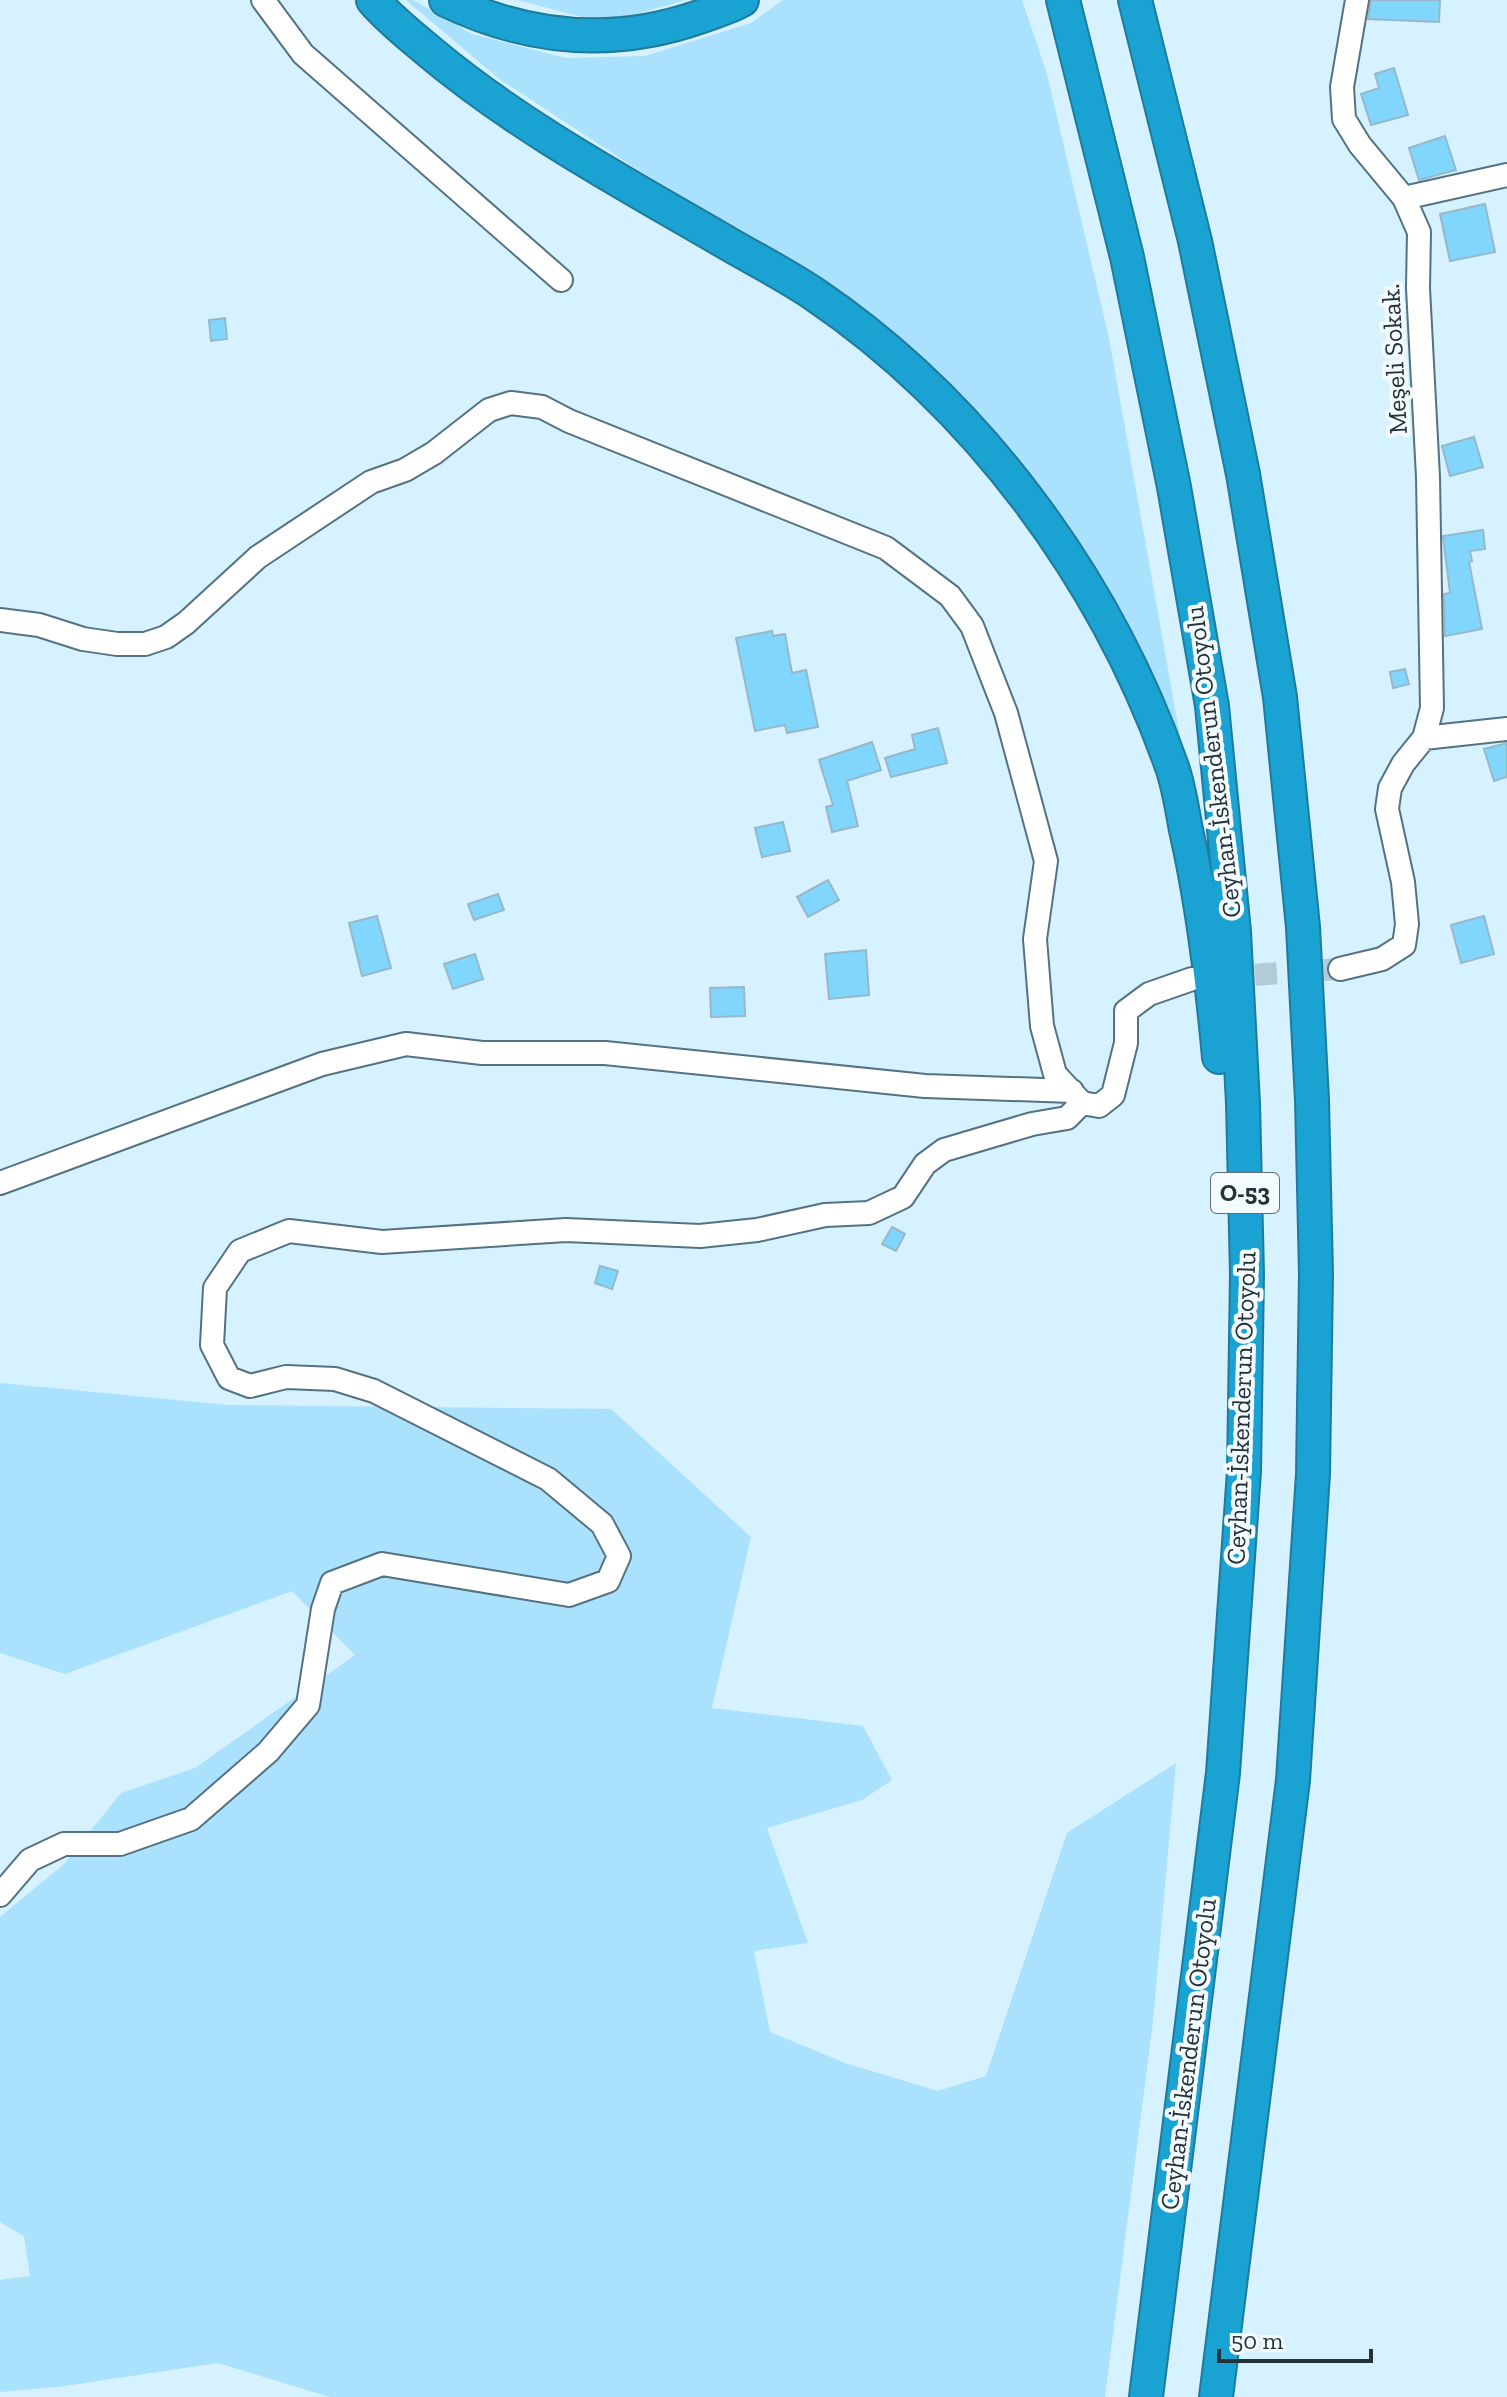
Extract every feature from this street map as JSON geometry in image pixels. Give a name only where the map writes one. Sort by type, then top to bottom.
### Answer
[{"type":"highway","points":[[373,0],[386,15],[469,84],[566,148],[813,293],[892,354],[964,422],[1028,498],[1088,590],[1140,688],[1173,770],[1197,880],[1207,938],[1226,1121],[1237,1272],[1244,1471]]},
{"type":"highway","points":[[446,0],[469,11],[536,32],[601,36],[670,28],[742,0]]},
{"type":"highway","name":"Ceyhan-İskenderun Otoyolu","points":[[1063,0],[1127,257],[1174,487],[1212,706],[1234,932],[1243,1103],[1247,1274],[1244,1471],[1223,1773],[1146,2397]]},
{"type":"highway","name":"O-53","points":[[1135,0],[1195,241],[1243,474],[1280,697],[1303,927],[1312,1100],[1316,1274],[1313,1474],[1293,1780],[1216,2397]]},
{"type":"street","points":[[263,0],[303,54],[561,280]]},
{"type":"street","name":"Meşeli Sokak.","points":[[1357,0],[1342,87],[1344,119],[1360,145],[1404,198],[1419,232],[1418,288],[1428,477],[1432,708],[1424,738]]},
{"type":"street","points":[[1404,198],[1507,175]]},
{"type":"street","points":[[0,620],[39,625],[83,639],[117,644],[145,644],[166,637],[186,623],[258,557],[371,482],[405,470],[434,453],[489,410],[511,403],[542,407],[569,421],[886,548],[950,596],[972,626],[1006,713],[1046,861],[1035,939],[1042,1026],[1055,1074],[1077,1097]]},
{"type":"street","points":[[1340,969],[1382,959],[1404,945],[1407,924],[1403,882],[1387,809],[1390,788],[1403,764],[1424,738],[1507,729]]},
{"type":"street","points":[[0,1183],[322,1064],[406,1044],[482,1053],[605,1053],[925,1086],[1077,1097],[1099,1106],[1113,1095],[1126,1043],[1126,1011],[1149,994],[1192,979]]},
{"type":"street","points":[[0,1895],[30,1860],[64,1844],[120,1844],[191,1819],[268,1752],[308,1705],[323,1609],[332,1583],[382,1564],[569,1595],[608,1581],[619,1556],[602,1524],[548,1479],[374,1391],[335,1379],[286,1377],[250,1386],[229,1378],[212,1345],[215,1288],[240,1251],[289,1231],[382,1242],[566,1230],[700,1236],[757,1230],[825,1215],[869,1213],[903,1197],[925,1164],[944,1150],[1032,1124],[1067,1118],[1077,1097]]},
{"type":"shaded area","points":[[406,0],[413,0],[472,34],[566,58],[645,56],[751,23],[783,0],[1022,0],[1047,74],[1109,338],[1182,748],[1115,607],[1027,473],[986,421],[787,258],[635,168],[498,78]]},
{"type":"shaded area","points":[[518,0],[686,0],[604,23]]},
{"type":"shaded area","points":[[0,1383],[228,1405],[611,1409],[751,1537],[712,1708],[863,1726],[892,1780],[862,1800],[767,1828],[808,1943],[754,1951],[770,2032],[845,2063],[938,2091],[986,2076],[1067,1833],[1176,1763],[1153,2021],[1105,2397],[330,2397],[218,2363],[58,2387],[0,2392],[0,2280],[30,2276],[24,2236],[0,2222],[0,1917],[64,1864],[121,1793],[195,1768],[355,1655],[292,1591],[65,1674],[0,1653]]},
{"type":"building","points":[[1371,0],[1440,0],[1439,22],[1368,19]]},
{"type":"building","points":[[1394,68],[1408,115],[1371,125],[1361,94],[1379,88],[1375,74]]},
{"type":"building","points":[[1445,136],[1456,170],[1419,180],[1409,148]]},
{"type":"building","points":[[1485,204],[1495,252],[1450,261],[1440,214]]},
{"type":"building","points":[[225,318],[227,339],[211,341],[209,320]]},
{"type":"building","points":[[1474,437],[1483,467],[1450,476],[1442,446]]},
{"type":"building","points":[[1483,530],[1485,549],[1470,551],[1472,561],[1469,562],[1482,629],[1445,636],[1444,594],[1450,593],[1443,536]]},
{"type":"building","points":[[772,631],[773,636],[785,634],[792,673],[806,670],[818,727],[787,733],[785,725],[755,731],[736,638]]},
{"type":"building","points":[[1405,669],[1409,684],[1393,688],[1390,672]]},
{"type":"building","points":[[938,728],[947,763],[891,777],[885,758],[915,749],[912,735]]},
{"type":"building","points":[[872,742],[881,770],[847,781],[858,826],[832,832],[826,807],[833,805],[819,760]]},
{"type":"building","points":[[1507,743],[1507,777],[1494,781],[1484,749]]},
{"type":"building","points":[[783,822],[790,851],[762,857],[755,828]]},
{"type":"building","points":[[828,880],[839,900],[808,917],[797,897]]},
{"type":"building","points":[[498,894],[504,910],[474,920],[468,904]]},
{"type":"building","points":[[377,916],[391,968],[362,976],[349,923]]},
{"type":"building","points":[[1484,916],[1494,954],[1461,963],[1451,925]]},
{"type":"building","points":[[866,950],[869,995],[829,999],[825,954]]},
{"type":"building","points":[[475,954],[483,979],[453,989],[444,964]]},
{"type":"building","points":[[744,987],[745,1016],[711,1017],[710,988]]},
{"type":"building","points":[[892,1227],[905,1234],[896,1251],[882,1244]]},
{"type":"building","points":[[600,1266],[618,1271],[612,1289],[595,1283]]},
{"type":"tunnel","points":[[1222,977],[1340,969]]}]
